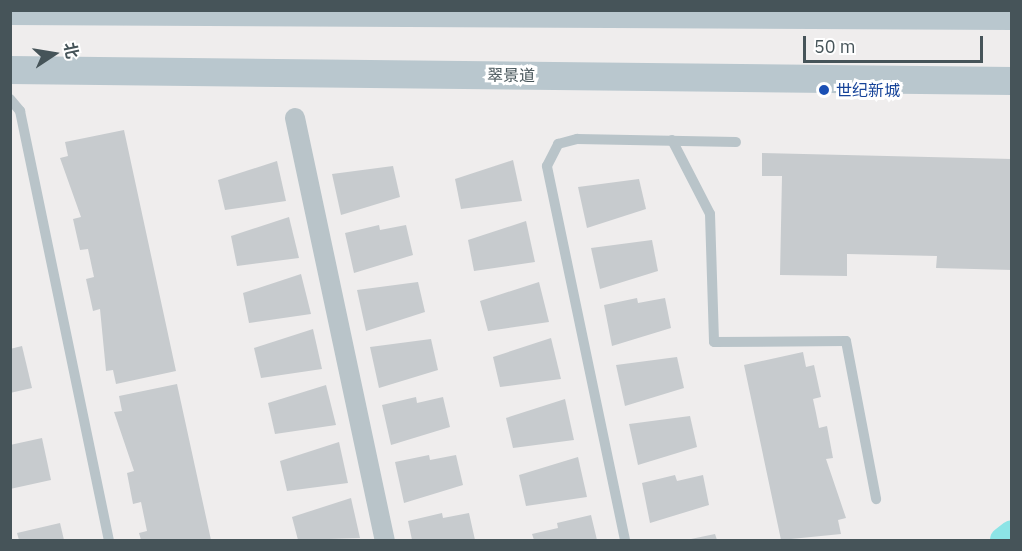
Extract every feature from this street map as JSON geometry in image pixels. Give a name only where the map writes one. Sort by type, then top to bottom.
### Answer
[{"type":"main road","points":[[10,11],[1011,16]]},
{"type":"main road","name":"翠景道","points":[[10,70],[1011,81]]},
{"type":"street","points":[[295,118],[385,540]]},
{"type":"lane","points":[[10,99],[20,111],[109,540]]},
{"type":"lane","points":[[625,540],[547,166],[558,144],[577,139],[736,142]]},
{"type":"lane","points":[[672,140],[710,214],[714,342],[846,341],[876,499]]},
{"type":"building","points":[[124,130],[176,371],[116,384],[113,370],[106,371],[100,309],[93,311],[86,279],[94,277],[88,249],[80,250],[73,219],[81,217],[60,158],[68,156],[65,142]]},
{"type":"building","points":[[762,153],[1012,159],[1012,270],[936,268],[937,256],[847,254],[847,276],[780,275],[782,176],[762,176]]},
{"type":"building","points":[[513,160],[522,201],[461,209],[455,179]]},
{"type":"building","points":[[277,161],[286,201],[225,210],[218,180]]},
{"type":"building","points":[[393,166],[400,197],[341,215],[332,174]]},
{"type":"building","points":[[639,179],[646,209],[587,228],[578,187]]},
{"type":"building","points":[[289,217],[299,258],[237,266],[231,236]]},
{"type":"building","points":[[526,221],[535,262],[474,271],[468,240]]},
{"type":"building","points":[[379,225],[380,230],[406,225],[413,255],[354,273],[345,233]]},
{"type":"building","points":[[652,240],[658,271],[600,289],[591,248]]},
{"type":"building","points":[[301,274],[311,314],[249,323],[243,293]]},
{"type":"building","points":[[418,282],[425,312],[366,331],[357,290]]},
{"type":"building","points":[[539,282],[549,322],[488,331],[480,301]]},
{"type":"building","points":[[637,298],[638,303],[665,298],[671,328],[612,346],[604,305]]},
{"type":"building","points":[[313,329],[322,369],[261,378],[254,348]]},
{"type":"building","points":[[551,338],[561,379],[500,387],[493,357]]},
{"type":"building","points":[[431,339],[438,370],[379,388],[370,347]]},
{"type":"building","points":[[22,346],[32,388],[10,393],[10,349]]},
{"type":"building","points":[[803,352],[806,367],[814,365],[821,397],[813,399],[819,428],[827,426],[833,458],[826,459],[846,518],[838,520],[841,534],[781,540],[744,365]]},
{"type":"building","points":[[677,357],[684,388],[625,406],[616,365]]},
{"type":"building","points":[[177,384],[211,540],[141,540],[139,533],[147,531],[141,502],[133,504],[127,473],[134,471],[114,412],[122,411],[119,396]]},
{"type":"building","points":[[326,385],[336,425],[275,434],[268,403]]},
{"type":"building","points":[[416,397],[417,403],[443,397],[450,427],[391,445],[382,405]]},
{"type":"building","points":[[565,399],[574,440],[513,448],[506,418]]},
{"type":"building","points":[[690,416],[697,447],[638,465],[629,424]]},
{"type":"building","points":[[42,438],[51,480],[10,489],[10,445]]},
{"type":"building","points":[[339,442],[348,483],[287,491],[280,461]]},
{"type":"building","points":[[429,455],[430,460],[456,455],[463,485],[404,503],[395,462]]},
{"type":"building","points":[[578,457],[587,497],[526,506],[519,475]]},
{"type":"building","points":[[675,475],[677,481],[703,475],[709,505],[650,523],[642,483]]},
{"type":"building","points":[[351,498],[360,538],[298,540],[292,517]]},
{"type":"building","points":[[442,513],[443,518],[469,513],[475,540],[412,540],[408,521]]},
{"type":"building","points":[[591,515],[597,540],[534,540],[532,534],[558,528],[557,523]]},
{"type":"building","points":[[60,523],[64,540],[19,540],[17,533]]},
{"type":"building","points":[[715,534],[717,540],[691,540],[691,539]]},
{"type":"waterway","points":[[1003,540],[1012,533]]},
{"type":"place","name":"世纪新城","points":[[824,90]]}]
